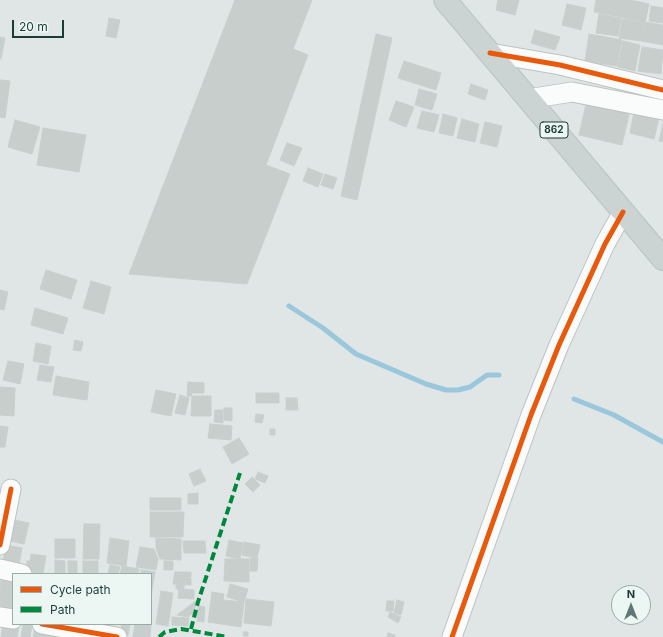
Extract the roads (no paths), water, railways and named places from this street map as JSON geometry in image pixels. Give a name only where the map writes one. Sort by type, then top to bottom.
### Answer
[{"type":"main road","name":"862","points":[[445,0],[663,259]]},
{"type":"street","points":[[490,54],[560,65],[663,90]]},
{"type":"street","points":[[528,98],[572,92],[663,110]]},
{"type":"street","points":[[452,637],[531,415],[559,345],[601,251],[623,212]]},
{"type":"street","points":[[0,545],[11,489]]},
{"type":"street","points":[[0,569],[18,573]]},
{"type":"street","points":[[0,617],[12,619]]},
{"type":"street","points":[[48,625],[117,637]]},
{"type":"waterway","points":[[289,306],[323,328],[356,354],[426,384],[446,390],[458,390],[470,387],[487,375],[499,375]]},
{"type":"waterway","points":[[574,399],[614,415],[663,442]]}]
